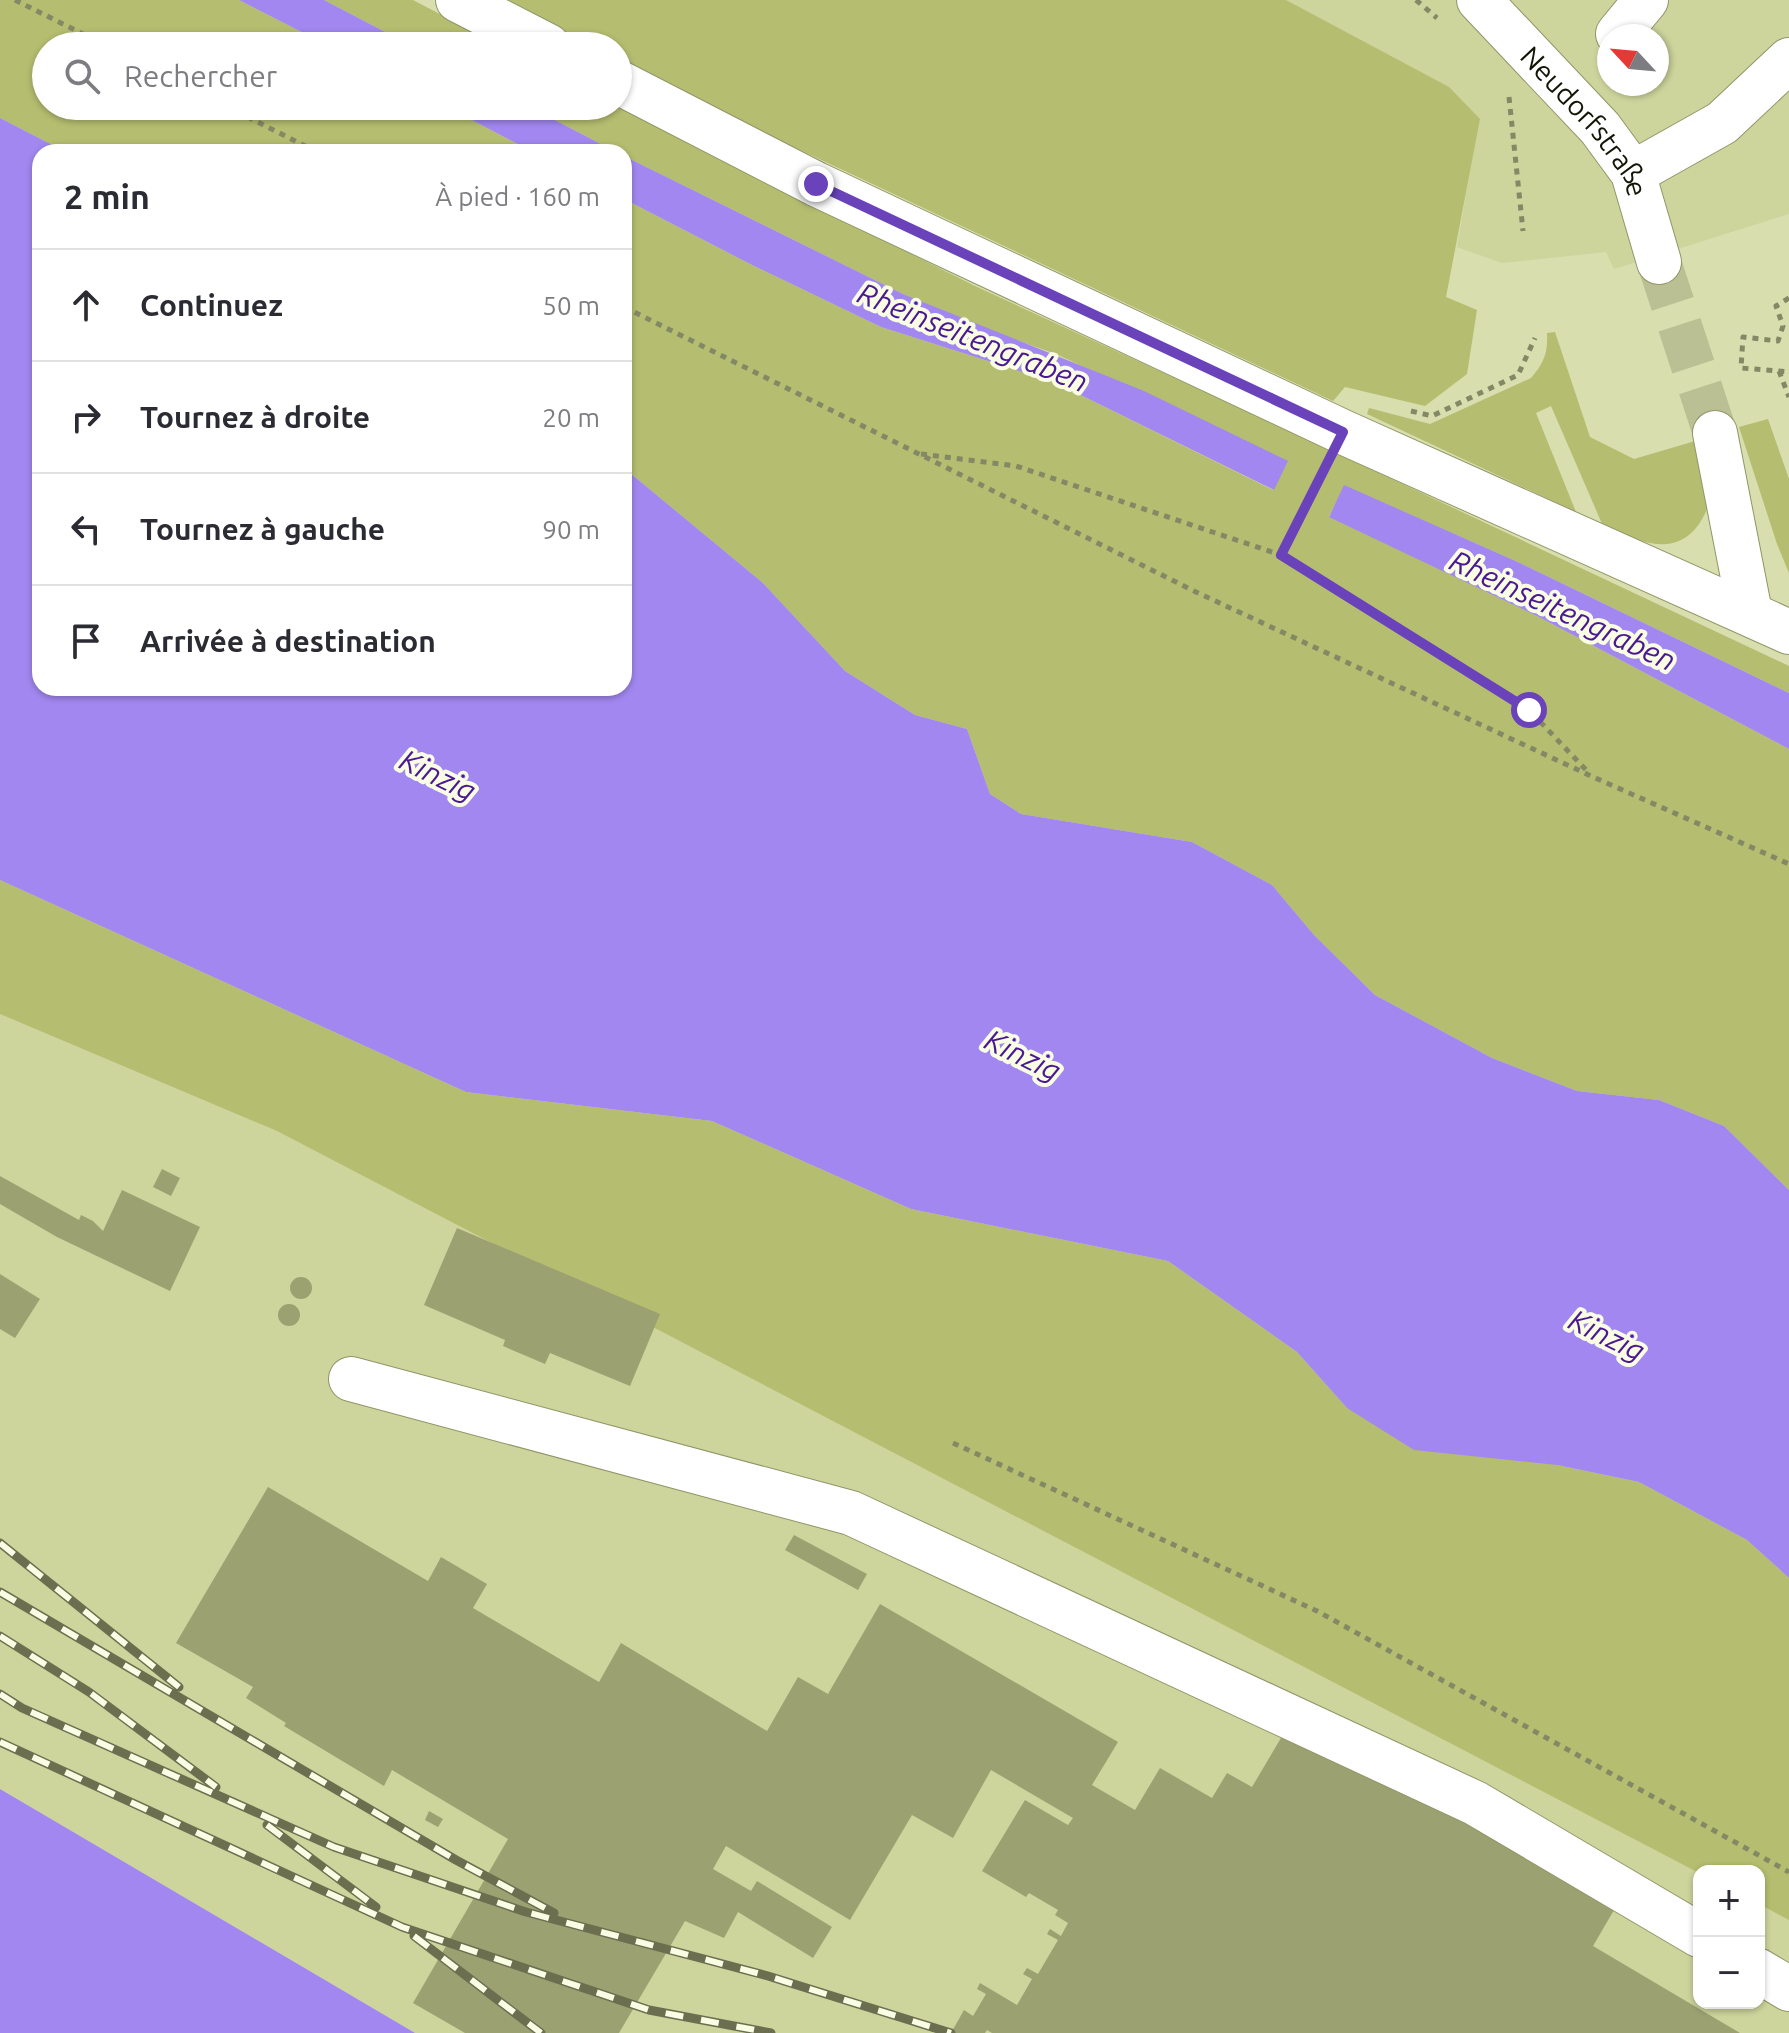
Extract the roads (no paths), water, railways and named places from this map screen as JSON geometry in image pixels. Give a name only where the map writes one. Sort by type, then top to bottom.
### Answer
[{"type":"street","points":[[458,0],[521,32]]},
{"type":"street","name":"Neudorfstraße","points":[[1479,0],[1600,128],[1633,173],[1659,262]]},
{"type":"street","points":[[1626,24],[1646,0]]},
{"type":"street","points":[[1633,173],[1722,123],[1789,60]]},
{"type":"street","points":[[632,89],[816,184],[1343,432],[1789,632]]},
{"type":"street","points":[[1715,433],[1750,613]]},
{"type":"street","points":[[351,1379],[851,1513],[1475,1803],[1693,1931]]},
{"type":"street","points":[[1765,1975],[1789,1989]]},
{"type":"water","points":[[239,0],[324,0],[385,32],[302,32]]},
{"type":"water","name":"Kinzig","points":[[0,118],[50,144],[32,144],[32,696],[632,696],[632,475],[763,583],[845,671],[915,715],[967,729],[990,794],[1021,814],[1192,842],[1272,885],[1314,935],[1375,995],[1492,1058],[1577,1091],[1659,1100],[1724,1126],[1789,1190],[1789,1578],[1747,1540],[1639,1482],[1557,1465],[1414,1450],[1347,1408],[1297,1352],[1168,1261],[911,1209],[712,1121],[466,1092],[0,880]]},
{"type":"water","points":[[472,120],[555,120],[601,144],[518,144]]},
{"type":"water","name":"Rheinseitengraben","points":[[632,160],[903,294],[1144,391],[1288,461],[1274,490],[1054,382],[881,327],[632,203]]},
{"type":"water","name":"Rheinseitengraben","points":[[1344,485],[1520,563],[1789,693],[1789,749],[1539,617],[1329,517]]},
{"type":"water","points":[[0,1789],[415,2033],[0,2033]]},
{"type":"tunnel","points":[[1659,262],[1715,433]]},
{"type":"railway","points":[[0,1543],[179,1687]]},
{"type":"railway","points":[[0,1592],[456,1860],[554,1913]]},
{"type":"railway","points":[[0,1636],[89,1692],[216,1787]]},
{"type":"railway","points":[[0,1694],[22,1708],[334,1847],[526,1912],[768,1976],[951,2033]]},
{"type":"railway","points":[[0,1742],[402,1927],[649,2010],[771,2033]]},
{"type":"railway","points":[[267,1825],[376,1907]]},
{"type":"railway","points":[[414,1936],[541,2033]]}]
